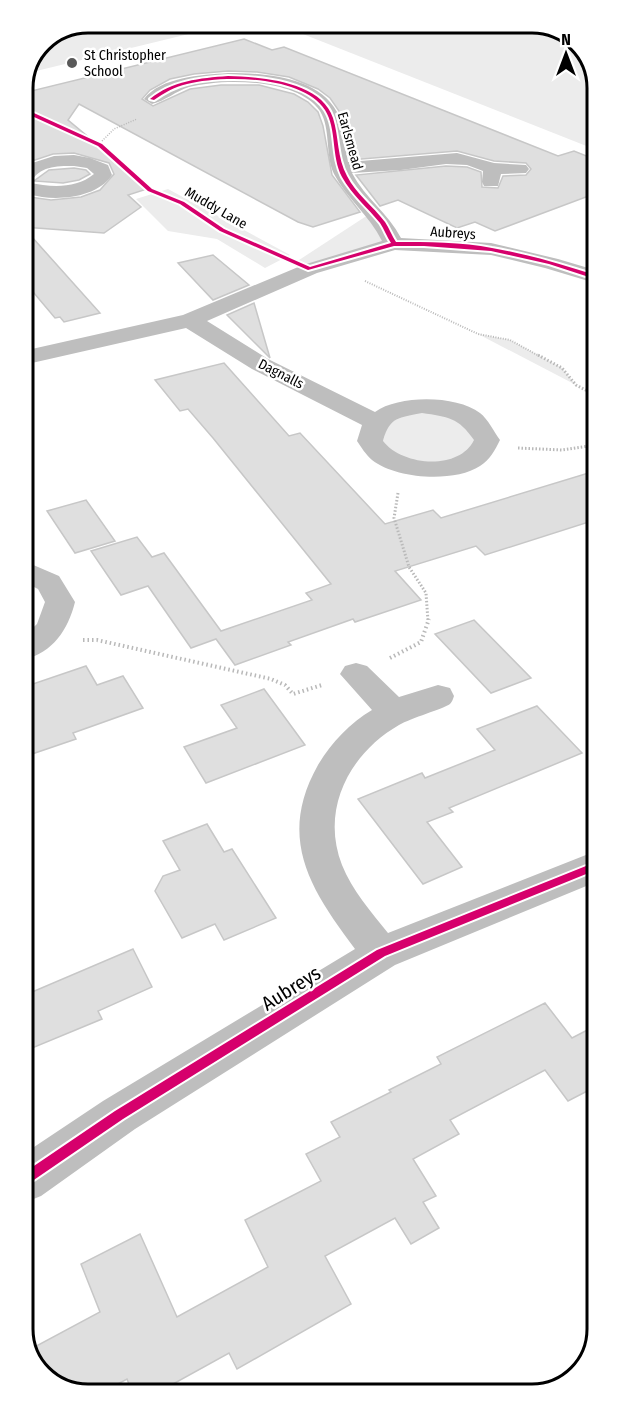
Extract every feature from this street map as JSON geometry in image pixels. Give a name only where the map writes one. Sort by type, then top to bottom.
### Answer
[{"type":"street","name":"Earlsmead","points":[[147,93],[222,78],[240,77],[273,80],[319,100],[328,110],[341,168],[355,193],[381,220],[393,244]]},
{"type":"street","name":"Earlsmead","points":[[341,168],[403,165],[442,158],[470,159],[491,175],[520,168]]},
{"type":"street","points":[[33,169],[56,161],[80,160],[102,169],[103,175],[97,182],[83,188],[51,192],[33,187]]},
{"type":"street","name":"Aubreys","points":[[33,356],[190,320],[326,263],[393,244],[491,249],[551,262],[587,274]]},
{"type":"street","name":"Dagnalls","points":[[190,320],[260,364],[376,422]]},
{"type":"street","points":[[422,406],[455,411],[472,419],[487,440],[485,448],[474,459],[455,467],[413,468],[380,455],[370,441],[376,422],[391,412],[422,406]]},
{"type":"street","points":[[33,575],[49,583],[60,602],[55,624],[33,644]]},
{"type":"street","points":[[356,674],[394,712]]},
{"type":"street","points":[[381,954],[349,912],[332,883],[319,851],[317,828],[326,779],[342,756],[367,731],[394,712],[438,696]]},
{"type":"street","name":"Aubreys","points":[[33,1175],[118,1115],[381,954],[587,870]]},
{"type":"path","points":[[100,144],[113,127],[129,124],[138,118],[146,103],[147,93]]},
{"type":"path","points":[[90,140],[100,144],[120,164],[102,169]]},
{"type":"path","points":[[326,263],[478,334],[510,340],[562,368],[576,386],[587,391]]},
{"type":"path","points":[[487,440],[511,447],[538,450],[587,446]]},
{"type":"path","points":[[33,645],[97,640],[271,679],[285,685],[293,694],[356,674],[410,649],[421,642],[426,631],[429,618],[426,593],[410,567],[393,518],[399,491],[413,468]]},
{"type":"shaded area","points":[[193,33],[36,71],[49,49],[67,37],[78,34]]},
{"type":"shaded area","points":[[300,33],[535,33],[549,36],[565,44],[573,52],[584,71],[587,81],[587,146]]},
{"type":"shaded area","points":[[168,189],[290,255],[265,268],[217,239],[168,231],[136,199]]},
{"type":"shaded area","points":[[371,213],[394,244],[310,269],[296,262]]},
{"type":"shaded area","points":[[478,334],[510,340],[562,368],[576,385]]},
{"type":"shaded area","points":[[427,412],[449,415],[476,435],[474,448],[455,460],[424,465],[412,462],[382,445],[388,421],[405,414]]},
{"type":"building","points":[[244,39],[272,50],[284,47],[558,156],[574,151],[587,156],[587,197],[495,231],[475,222],[457,228],[398,200],[380,206],[356,175],[446,166],[467,167],[481,172],[482,187],[498,188],[503,176],[526,175],[531,169],[526,163],[494,161],[457,151],[350,160],[339,111],[330,98],[318,89],[289,77],[257,72],[228,71],[170,79],[150,90],[142,99],[153,106],[190,89],[221,85],[259,85],[294,94],[308,102],[318,112],[323,126],[332,175],[360,212],[313,227],[298,222],[79,104],[68,120],[150,188],[128,195],[141,207],[104,233],[33,228],[33,197],[51,200],[81,197],[100,190],[114,174],[109,163],[74,153],[53,154],[33,161],[33,91]]},
{"type":"building","points":[[74,168],[86,170],[90,174],[79,180],[63,183],[34,181],[49,170]]},
{"type":"building","points":[[33,238],[100,313],[64,322],[60,317],[55,318],[33,292]]},
{"type":"building","points":[[213,255],[249,285],[213,300],[178,263]]},
{"type":"building","points":[[254,303],[270,358],[227,315]]},
{"type":"building","points":[[224,363],[289,436],[300,433],[385,524],[433,510],[441,518],[587,473],[587,523],[485,555],[476,546],[395,571],[421,600],[355,622],[353,619],[288,642],[291,645],[235,665],[216,639],[191,648],[148,586],[121,595],[91,551],[137,537],[152,557],[164,553],[221,631],[312,600],[306,593],[331,584],[188,409],[180,411],[155,380]]},
{"type":"building","points":[[86,500],[115,541],[75,553],[47,511]]},
{"type":"building","points":[[474,620],[531,678],[491,693],[435,634]]},
{"type":"building","points":[[86,666],[97,685],[123,676],[143,708],[73,733],[76,739],[33,754],[33,684]]},
{"type":"building","points":[[264,689],[305,745],[206,783],[184,747],[237,728],[221,705]]},
{"type":"building","points":[[537,706],[582,753],[449,808],[453,812],[427,822],[462,867],[423,884],[358,799],[422,773],[425,778],[495,750],[477,729]]},
{"type":"building","points":[[207,824],[224,852],[232,849],[276,918],[224,940],[215,924],[182,938],[155,891],[163,876],[180,870],[163,841]]},
{"type":"building","points":[[133,949],[152,987],[98,1011],[102,1019],[33,1048],[33,992]]},
{"type":"building","points":[[545,1003],[572,1038],[587,1030],[587,1091],[568,1101],[545,1070],[450,1120],[459,1134],[413,1159],[436,1196],[423,1202],[439,1228],[411,1244],[395,1218],[325,1256],[351,1304],[237,1369],[229,1353],[173,1384],[129,1384],[127,1379],[118,1384],[85,1384],[61,1377],[49,1368],[36,1346],[100,1312],[81,1264],[140,1234],[177,1317],[268,1267],[245,1220],[321,1181],[306,1154],[340,1137],[331,1122],[441,1064],[437,1057]]},
{"type":"cycle path","points":[[152,99],[166,90],[185,83],[228,77],[273,81],[293,86],[311,95],[328,112],[339,162],[345,177],[358,196],[382,222],[394,244]]},
{"type":"cycle path","name":"Muddy Lane","points":[[33,115],[100,145],[150,190],[182,203],[222,230],[310,269],[394,244],[424,244],[491,249],[551,263],[587,274]]},
{"type":"cycle path","points":[[33,1174],[119,1115],[381,953],[587,870]]},
{"type":"place","name":"St Christopher School","points":[[72,63]]}]
